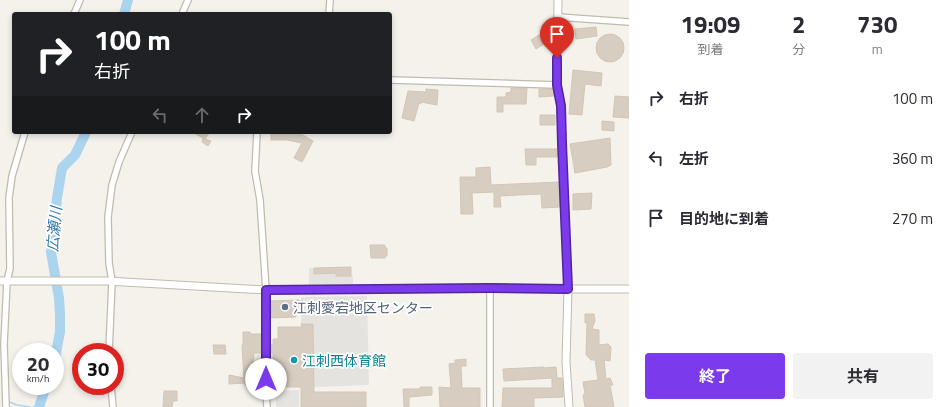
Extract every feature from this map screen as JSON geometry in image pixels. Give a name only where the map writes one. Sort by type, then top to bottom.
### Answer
[{"type":"street","points":[[75,12],[80,0]]},
{"type":"street","points":[[183,12],[188,0]]},
{"type":"street","points":[[329,12],[330,0]]},
{"type":"street","points":[[558,0],[557,85],[561,106],[568,289],[566,362],[569,407]]},
{"type":"street","points":[[558,17],[629,22]]},
{"type":"street","points":[[392,80],[557,85]]},
{"type":"street","points":[[6,407],[4,344],[6,281],[10,268],[9,198],[14,168],[24,134]]},
{"type":"street","points":[[109,343],[108,218],[112,186],[119,162],[131,134]]},
{"type":"street","points":[[257,134],[255,171],[260,200],[266,290],[267,407]]},
{"type":"street","points":[[6,281],[109,281],[266,290],[490,288],[629,289]]},
{"type":"street","points":[[490,288],[490,407]]},
{"type":"street","points":[[111,395],[113,407]]},
{"type":"shaded area","points":[[309,268],[314,268],[315,274],[336,273],[337,276],[353,275],[353,284],[309,285]]},
{"type":"shaded area","points":[[367,296],[369,385],[314,387],[313,324],[301,324],[301,297]]},
{"type":"shaded area","points":[[299,390],[299,407],[276,407],[276,391]]},
{"type":"building","points":[[596,27],[597,36],[576,39],[575,29]]},
{"type":"building","points":[[544,32],[549,41],[536,49],[531,40]]},
{"type":"building","points":[[610,34],[616,35],[620,38],[623,42],[623,54],[620,58],[616,61],[610,62],[604,61],[600,58],[597,54],[596,48],[597,42],[600,38],[604,35]]},
{"type":"building","points":[[573,70],[602,73],[601,86],[585,84],[582,115],[569,114]]},
{"type":"building","points":[[511,88],[527,88],[526,104],[503,104],[503,112],[497,112],[497,97],[506,97],[506,93],[511,92]]},
{"type":"building","points":[[426,89],[438,90],[437,105],[421,102],[421,104],[419,103],[414,121],[402,118],[408,91],[426,92]]},
{"type":"building","points":[[539,89],[553,89],[554,96],[539,97]]},
{"type":"building","points":[[615,96],[629,97],[629,118],[613,117]]},
{"type":"building","points":[[540,115],[555,115],[555,125],[540,125]]},
{"type":"building","points":[[602,121],[614,122],[614,131],[602,130]]},
{"type":"building","points":[[196,134],[209,134],[205,139],[211,141],[208,146],[202,142],[203,138]]},
{"type":"building","points":[[271,134],[301,134],[313,141],[302,162],[294,158],[302,143],[287,140],[271,140]]},
{"type":"building","points":[[610,138],[611,165],[575,173],[570,144]]},
{"type":"building","points":[[525,149],[557,149],[557,157],[536,157],[536,165],[526,165]]},
{"type":"building","points":[[490,167],[491,185],[559,182],[560,207],[542,208],[541,194],[500,196],[501,207],[494,207],[494,192],[472,193],[473,214],[461,214],[460,177],[476,177],[476,168]]},
{"type":"building","points":[[592,193],[591,209],[573,210],[573,194]]},
{"type":"building","points":[[370,245],[385,245],[385,248],[387,248],[387,256],[385,256],[385,258],[371,258]]},
{"type":"building","points":[[351,267],[351,276],[336,276],[336,273],[314,274],[314,268]]},
{"type":"building","name":"江刺愛宕地区センター","points":[[299,300],[300,314],[296,314],[296,317],[270,318],[270,301]]},
{"type":"building","points":[[585,314],[594,314],[595,321],[592,329],[599,330],[599,345],[608,344],[611,347],[610,361],[604,360],[606,379],[610,378],[613,385],[610,385],[614,407],[585,407],[583,382],[598,380],[595,360],[591,360],[586,355],[587,322],[585,323]]},
{"type":"building","name":"江刺西体育館","points":[[301,324],[313,324],[314,392],[366,392],[366,407],[301,407],[301,387],[277,387],[277,381],[274,381],[273,353],[270,353],[270,345],[273,345],[273,339],[278,339],[278,327],[302,327]]},
{"type":"building","points":[[243,332],[250,332],[250,334],[262,334],[262,353],[254,353],[253,364],[249,364],[252,376],[249,378],[250,385],[245,385],[245,383],[229,384],[229,375],[244,378],[242,345]]},
{"type":"building","points":[[213,345],[225,345],[226,354],[214,354]]},
{"type":"building","points":[[466,359],[466,366],[461,366],[462,388],[480,388],[480,407],[440,407],[439,387],[451,388],[449,364],[455,363],[455,360]]},
{"type":"building","points":[[556,367],[557,378],[562,378],[563,397],[534,398],[534,407],[502,407],[503,388],[552,388],[552,378],[504,381],[503,369]]},
{"type":"building","points":[[420,387],[432,387],[432,395],[409,397],[409,407],[404,407],[403,389],[420,389]]},
{"type":"building","points":[[164,391],[177,391],[177,401],[173,401],[172,407],[163,407]]},
{"type":"waterway","name":"広瀬川","points":[[125,12],[128,0]]},
{"type":"waterway","name":"広瀬川","points":[[58,343],[60,332],[59,298],[51,252],[57,198],[62,168],[75,155],[85,134]]},
{"type":"waterway","name":"広瀬川","points":[[39,407],[43,395]]},
{"type":"waterway","points":[[7,401],[17,405],[30,407]]},
{"type":"waterway","name":"広瀬川","points":[[33,407],[39,407]]},
{"type":"place","name":"江刺愛宕地区センター","points":[[285,307]]},
{"type":"place","name":"江刺西体育館","points":[[294,360]]},
{"type":"route","points":[[266,379],[266,290],[490,288],[568,289],[561,106],[557,85],[557,58]]}]
